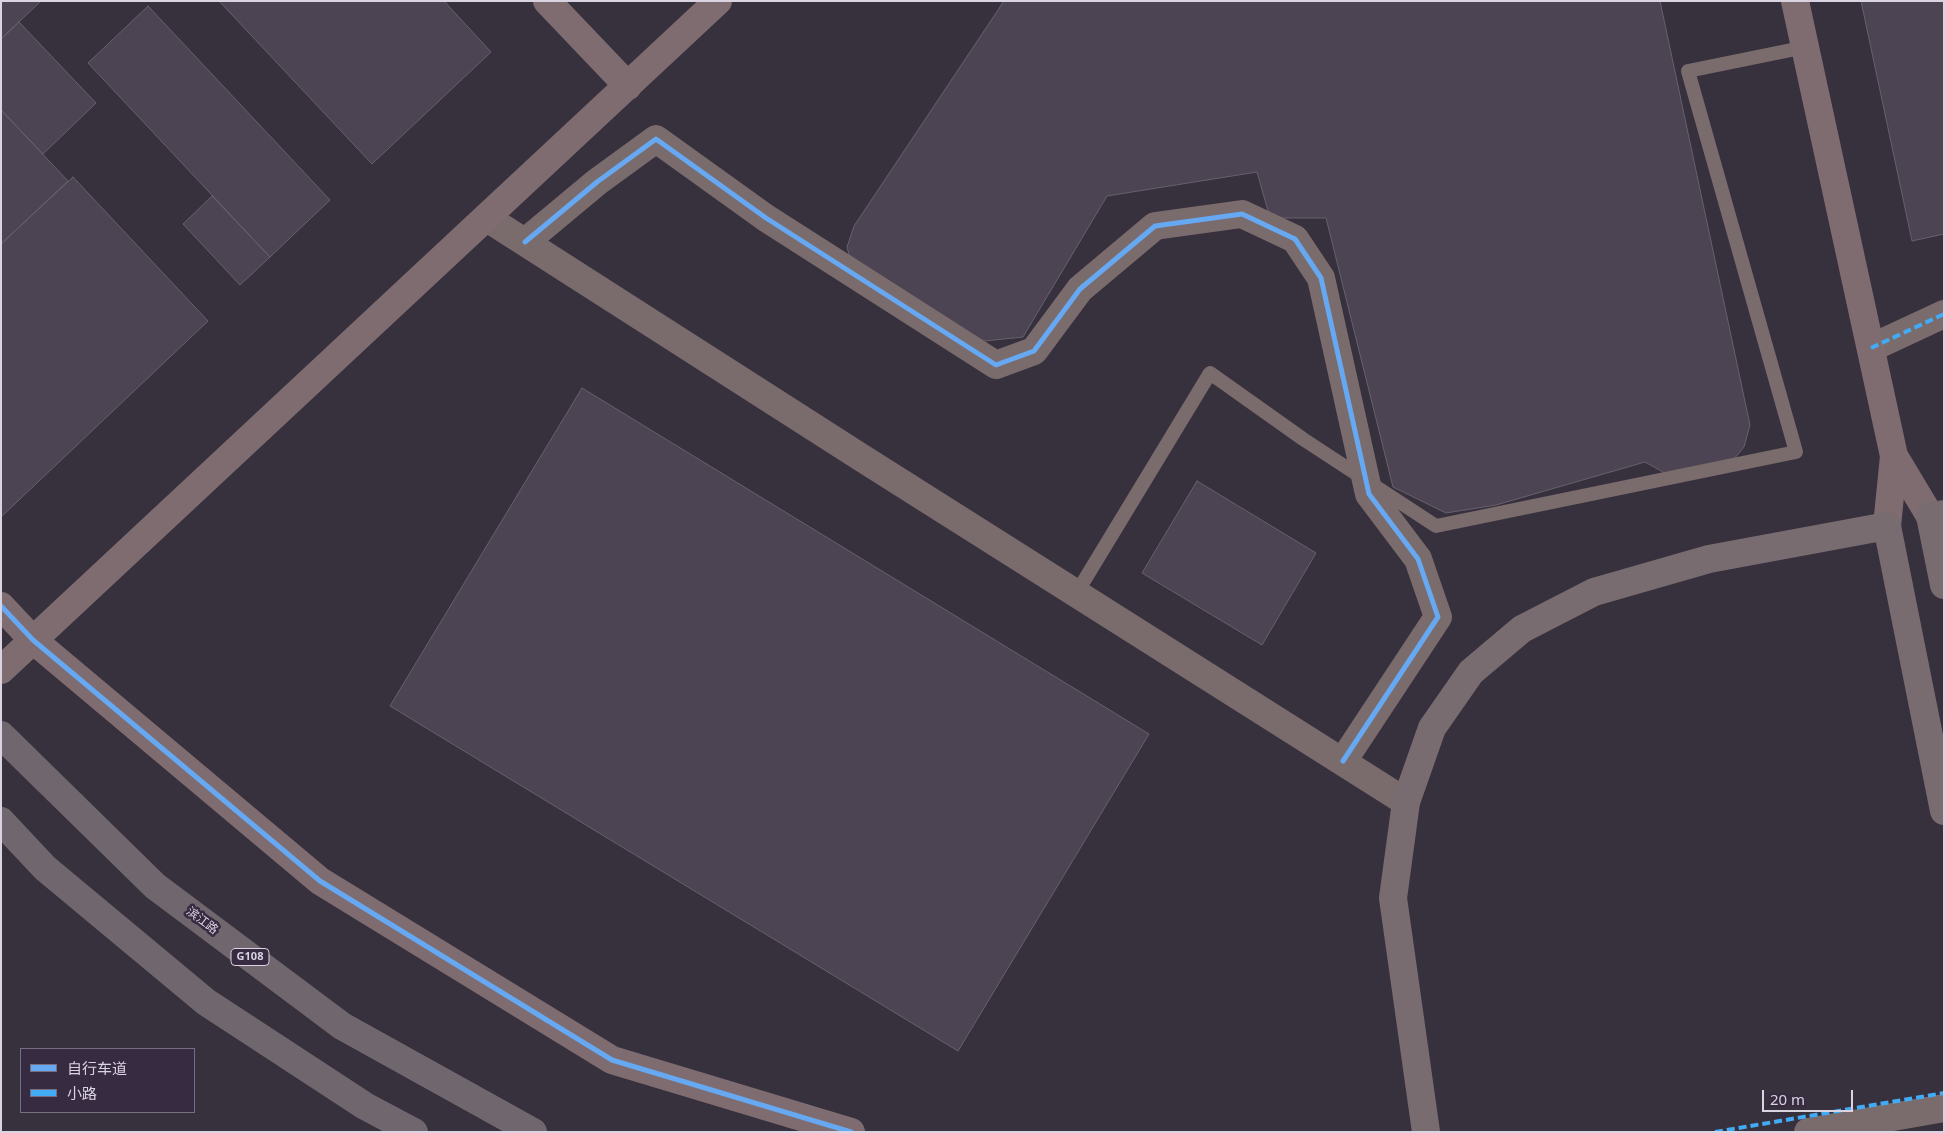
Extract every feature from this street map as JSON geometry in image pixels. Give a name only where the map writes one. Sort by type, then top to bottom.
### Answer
[{"type":"highway","name":"滨江路","points":[[1,735],[155,886],[319,1009],[342,1026],[533,1132]]},
{"type":"highway","points":[[1,821],[45,868],[206,1002],[365,1106],[414,1132]]},
{"type":"main road","points":[[1937,515],[1944,585]]},
{"type":"main road","points":[[1426,1132],[1394,898],[1406,802],[1432,728],[1471,672],[1522,629],[1594,592],[1700,561],[1887,526],[1944,811]]},
{"type":"street","points":[[547,1],[628,86]]},
{"type":"street","points":[[1,670],[718,1]]},
{"type":"street","points":[[1796,1],[1894,456],[1887,526]]},
{"type":"street","points":[[525,242],[597,182],[656,139],[766,218],[996,365],[1034,351],[1080,289],[1155,226],[1242,214],[1295,239],[1321,278],[1369,494],[1418,558],[1438,617],[1343,761]]},
{"type":"street","points":[[487,218],[1406,802]]},
{"type":"street","points":[[1871,348],[1944,314]]},
{"type":"street","points":[[1894,456],[1937,515]]},
{"type":"street","points":[[1,606],[33,640],[320,881],[612,1060],[851,1132]]},
{"type":"street","points":[[1808,1132],[1944,1108]]},
{"type":"lane","points":[[1076,594],[1210,373],[1303,439],[1436,526],[1796,452],[1688,71],[1806,47]]},
{"type":"building","points":[[1,1],[41,1],[1,39]]},
{"type":"building","points":[[219,1],[444,1],[491,52],[372,164]]},
{"type":"building","points":[[1004,1],[1660,1],[1750,425],[1744,447],[1734,459],[1670,476],[1645,462],[1496,505],[1446,513],[1393,487],[1326,218],[1270,218],[1257,172],[1107,196],[1023,337],[975,342],[850,258],[847,247],[854,226]]},
{"type":"building","points":[[1861,1],[1944,1],[1944,234],[1912,241]]},
{"type":"building","points":[[148,6],[330,200],[270,257],[88,63]]},
{"type":"building","points":[[19,22],[96,103],[43,154],[1,110],[1,39]]},
{"type":"building","points":[[1,110],[68,181],[1,244]]},
{"type":"building","points":[[73,177],[208,321],[1,517],[1,244]]},
{"type":"building","points":[[212,196],[270,257],[240,285],[183,224]]},
{"type":"building","points":[[582,388],[1149,734],[958,1051],[390,706]]},
{"type":"building","points":[[1197,481],[1316,553],[1262,645],[1142,573]]},
{"type":"marked path","points":[[1871,348],[1944,314]]},
{"type":"marked path","points":[[1715,1132],[1944,1093]]},
{"type":"cycle path","points":[[525,242],[597,182],[656,139],[766,218],[996,365],[1034,351],[1080,289],[1155,226],[1242,214],[1295,239],[1321,278],[1369,494],[1418,559],[1438,617],[1343,761]]},
{"type":"cycle path","points":[[1,606],[33,640],[320,881],[612,1060],[851,1132]]}]
